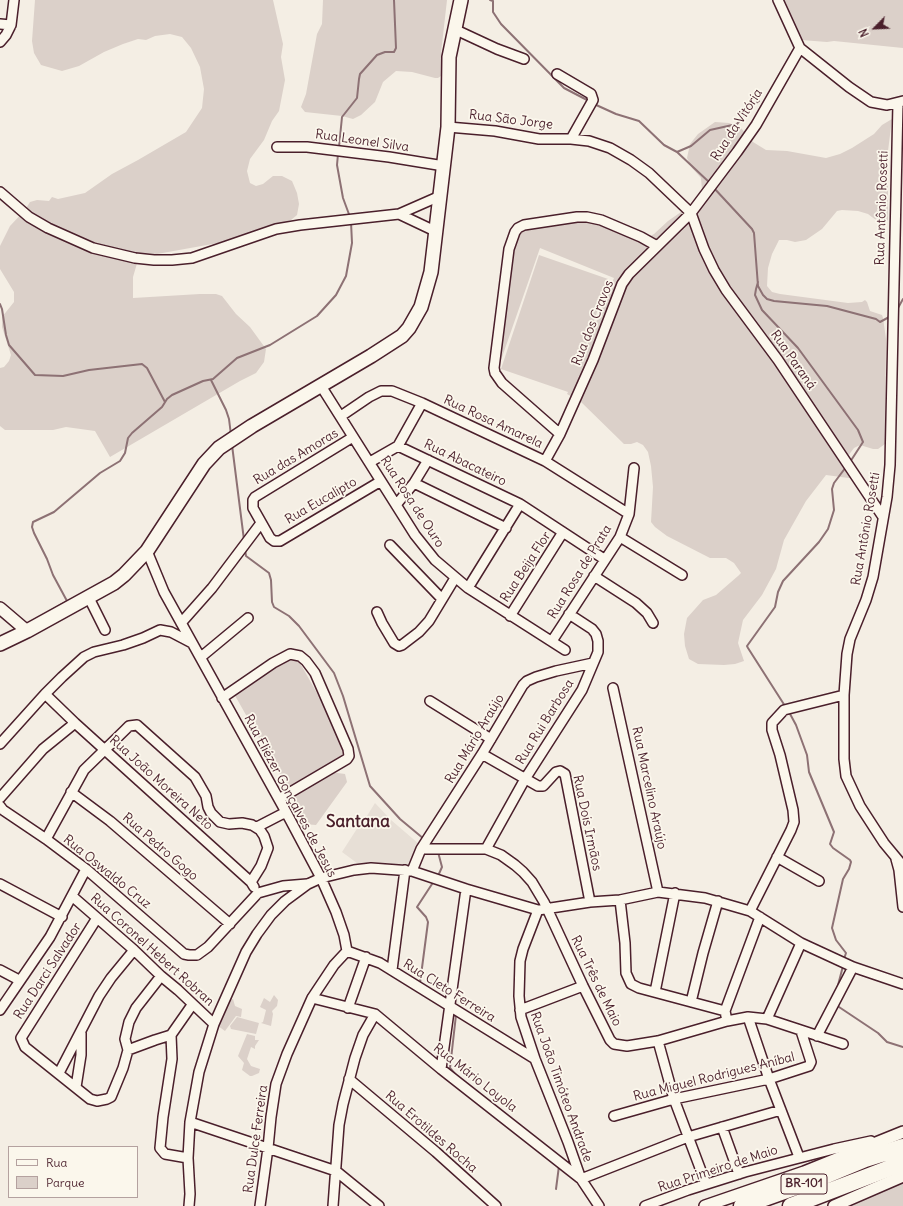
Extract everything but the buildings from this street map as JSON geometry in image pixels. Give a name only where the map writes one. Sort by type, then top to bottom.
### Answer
[{"type":"highway","name":"BR-101","points":[[742,1206],[812,1181],[865,1159],[903,1147]]},
{"type":"highway","name":"BR-101","points":[[791,1206],[903,1163]]},
{"type":"main road","points":[[0,644],[27,631],[119,579],[147,551],[204,464],[214,452],[252,426],[393,342],[409,328],[421,307],[431,272],[448,127],[449,57],[461,0]]},
{"type":"street","points":[[0,42],[6,35],[11,25],[14,0]]},
{"type":"street","points":[[778,0],[800,48],[863,98],[878,105],[887,105],[900,102]]},
{"type":"street","points":[[0,24],[11,25]]},
{"type":"street","points":[[454,29],[497,49],[524,59]]},
{"type":"street","name":"Rua da Vitória","points":[[691,213],[756,125],[800,48]]},
{"type":"street","points":[[557,74],[591,94],[593,100],[571,139]]},
{"type":"street","name":"Rua Antônio Rosetti","points":[[900,102],[900,168],[894,259],[890,465],[887,497],[873,577],[866,600],[850,639],[847,654],[844,695],[844,759],[846,776],[860,806],[884,843],[903,866]]},
{"type":"street","name":"Rua São Jorge","points":[[448,127],[496,131],[539,139],[571,139],[596,143],[610,148],[631,160],[649,173],[691,213]]},
{"type":"street","name":"Rua Leonel Silva","points":[[277,147],[307,147],[389,157],[444,166]]},
{"type":"street","points":[[0,192],[29,217],[67,237],[93,248],[135,258],[154,260],[192,258],[276,229],[399,214],[440,196]]},
{"type":"street","name":"Rua dos Cravos","points":[[545,461],[560,434],[593,360],[622,284],[629,274],[691,213]]},
{"type":"street","name":"Rua Paraná","points":[[691,213],[704,249],[726,290],[778,360],[883,517]]},
{"type":"street","points":[[399,214],[436,232]]},
{"type":"street","points":[[560,434],[502,383],[495,373],[494,368],[509,249],[515,232],[518,228],[524,225],[576,217],[587,217],[598,219],[641,237],[657,246]]},
{"type":"street","name":"Rua Rosa de Ouro","points":[[321,386],[415,535],[435,560],[468,588],[565,650]]},
{"type":"street","name":"Rua Rosa Amarela","points":[[341,416],[369,397],[381,391],[392,391],[422,403],[545,461],[629,514]]},
{"type":"street","points":[[370,462],[398,446],[422,403]]},
{"type":"street","name":"Rua das Amoras","points":[[261,523],[253,508],[253,500],[258,495],[353,437]]},
{"type":"street","name":"Rua Abacateiro","points":[[398,446],[520,504],[604,559]]},
{"type":"street","points":[[396,505],[414,482],[428,460]]},
{"type":"street","name":"Rua Rosa de Prata","points":[[552,641],[604,559],[620,537],[629,514],[634,468]]},
{"type":"street","name":"Rua Eucalipto","points":[[261,523],[274,542],[280,540],[381,481]]},
{"type":"street","points":[[414,482],[506,528]]},
{"type":"street","points":[[468,588],[520,504]]},
{"type":"street","points":[[181,623],[212,588],[261,523]]},
{"type":"street","name":"Rua Beija Flor","points":[[510,616],[564,532]]},
{"type":"street","points":[[620,537],[682,575]]},
{"type":"street","points":[[390,545],[442,599]]},
{"type":"street","name":"Rua Eliézer Gonçalves de Jesus","points":[[147,551],[164,592],[321,878],[336,912],[347,951]]},
{"type":"street","points":[[594,576],[636,603],[647,613],[653,623]]},
{"type":"street","points":[[377,612],[388,634],[394,643],[399,646],[408,642],[429,621],[455,578]]},
{"type":"street","points":[[88,596],[105,630]]},
{"type":"street","points":[[0,608],[27,631]]},
{"type":"street","name":"Rua Rui Barbosa","points":[[486,849],[525,779],[582,690],[593,663],[598,646],[596,634],[587,625],[569,614]]},
{"type":"street","points":[[201,657],[248,618]]},
{"type":"street","points":[[0,744],[45,694],[84,657],[94,652],[123,645],[143,638],[160,630],[171,632],[193,644]]},
{"type":"street","points":[[222,698],[272,663],[290,654],[300,656],[315,673],[348,749],[349,756],[347,759],[279,799]]},
{"type":"street","name":"Rua Mário Araújo","points":[[392,970],[409,870],[482,754],[523,685],[536,676],[593,663]]},
{"type":"street","name":"Rua Marcelino Araújo","points":[[613,688],[658,892]]},
{"type":"street","name":"Rua João Moreira Neto","points":[[45,694],[75,724],[251,882],[258,893]]},
{"type":"street","points":[[750,911],[794,822],[793,810],[780,755],[772,730],[772,722],[784,710],[844,695]]},
{"type":"street","points":[[430,701],[491,739]]},
{"type":"street","points":[[0,798],[43,749],[75,724]]},
{"type":"street","points":[[46,839],[84,770],[129,726],[137,725],[195,777],[206,796],[211,813],[220,822],[252,825],[257,827],[264,836],[268,848],[261,866],[251,882]]},
{"type":"street","name":"Rua Dois Irmãos","points":[[482,754],[538,786],[543,786],[556,772],[565,774],[590,902]]},
{"type":"street","name":"Rua Pedro Gogo","points":[[71,792],[116,826],[230,924]]},
{"type":"street","name":"Rua Oswaldo Cruz","points":[[0,806],[3,810],[46,839],[86,869],[184,954],[197,955],[208,947],[230,924]]},
{"type":"street","points":[[257,827],[286,812]]},
{"type":"street","points":[[421,850],[486,849]]},
{"type":"street","name":"Rua Três de Maio","points":[[486,849],[501,855],[515,865],[532,882],[544,902],[542,909],[610,1040],[614,1044],[627,1046],[658,1041],[727,1021],[748,1017],[766,1019],[843,1044]]},
{"type":"street","points":[[895,855],[902,882],[903,907]]},
{"type":"street","points":[[777,857],[819,881]]},
{"type":"street","points":[[189,1206],[190,1194],[188,1158],[190,1122],[199,1072],[214,1024],[246,952],[257,934],[271,915],[285,901],[308,884],[321,878],[354,870],[371,868],[409,870],[466,889],[542,909],[590,902],[620,900],[658,892],[675,893],[718,901],[750,911],[801,943],[853,967],[903,984]]},
{"type":"street","points":[[0,1010],[19,980],[50,937],[62,917],[86,869]]},
{"type":"street","points":[[0,884],[62,917]]},
{"type":"street","points":[[230,924],[258,893],[283,886],[308,884]]},
{"type":"street","points":[[441,1069],[466,889]]},
{"type":"street","points":[[655,992],[675,893]]},
{"type":"street","name":"Rua Coronel Hebert Robran","points":[[72,896],[134,950],[214,1024]]},
{"type":"street","points":[[620,900],[625,943],[626,973],[631,984],[725,1011]]},
{"type":"street","points":[[691,1002],[718,901]]},
{"type":"street","name":"Rua João Timóteo Andrade","points":[[542,909],[523,949],[520,961],[520,1010],[535,1059],[581,1179]]},
{"type":"street","points":[[727,1021],[725,1011],[760,917]]},
{"type":"street","name":"Rua Darci Salvador","points":[[59,1073],[25,1047],[21,1038],[97,918]]},
{"type":"street","points":[[766,1019],[801,943]]},
{"type":"street","points":[[134,950],[111,978],[99,996],[59,1073],[90,1099],[104,1101],[111,1097],[123,1068],[128,1050],[125,1039],[129,1022],[136,1008],[161,976]]},
{"type":"street","name":"Rua Cleto Ferreira","points":[[347,951],[366,957],[392,970],[535,1059]]},
{"type":"street","name":"Rua Dulce Ferreira","points":[[260,1206],[276,1084],[287,1054],[312,998],[334,965],[347,951]]},
{"type":"street","points":[[348,1008],[366,957]]},
{"type":"street","points":[[817,1036],[853,967]]},
{"type":"street","points":[[0,970],[19,980]]},
{"type":"street","points":[[520,1010],[583,986]]},
{"type":"street","name":"Rua Mário Loyola","points":[[312,998],[375,1014],[441,1069],[581,1179]]},
{"type":"street","points":[[188,1158],[165,1154],[160,1148],[163,1117],[172,1060],[171,1035],[192,1005]]},
{"type":"street","points":[[333,1206],[339,1126],[343,1104],[363,1035],[375,1014]]},
{"type":"street","name":"Rua Primeiro de Maio","points":[[748,1017],[769,1079],[799,1157]]},
{"type":"street","points":[[76,1087],[81,1055],[81,1030]]},
{"type":"street","name":"Rua Miguel Rodrigues Aníbal","points":[[614,1116],[674,1099],[769,1079],[810,1064],[801,1031]]},
{"type":"street","points":[[128,1050],[171,1035]]},
{"type":"street","points":[[658,1041],[674,1099],[706,1184]]},
{"type":"street","name":"Rua Erotildes Rocha","points":[[349,1079],[436,1152],[496,1206]]},
{"type":"street","points":[[599,1206],[581,1179],[688,1137],[781,1110]]},
{"type":"street","points":[[190,1122],[336,1171],[379,1206]]},
{"type":"street","points":[[722,1127],[739,1174]]},
{"type":"street","points":[[705,1206],[804,1172],[903,1132]]},
{"type":"street","name":"Rua Primeiro de Maio","points":[[645,1206],[706,1184],[799,1157],[834,1148],[884,1139]]},
{"type":"street","points":[[834,1206],[903,1176]]},
{"type":"shaded area","points":[[375,803],[391,820],[419,844],[407,865],[385,863],[361,866],[342,852]]},
{"type":"green space","points":[[35,0],[273,0],[283,44],[281,57],[285,80],[279,111],[272,121],[264,140],[250,159],[247,171],[250,183],[256,186],[263,184],[273,176],[282,176],[292,181],[297,193],[299,204],[297,215],[291,220],[218,243],[157,254],[140,253],[133,277],[133,298],[200,294],[216,294],[222,296],[236,314],[250,327],[266,349],[264,362],[256,373],[110,457],[95,431],[66,427],[53,430],[5,430],[0,426],[0,368],[4,367],[9,361],[11,355],[2,327],[2,317],[14,302],[14,292],[0,269],[0,246],[10,226],[25,210],[30,202],[37,200],[49,201],[52,197],[58,199],[85,193],[112,174],[186,132],[202,108],[204,89],[200,67],[191,48],[182,37],[170,34],[155,36],[146,40],[138,39],[123,44],[104,52],[79,66],[62,71],[41,65],[34,53],[32,41]]},
{"type":"green space","points":[[323,0],[447,0],[441,53],[441,76],[435,78],[412,72],[396,71],[383,82],[375,102],[361,115],[353,119],[342,116],[305,112],[301,107],[306,94],[317,34],[322,24]]},
{"type":"green space","points":[[781,0],[903,0],[903,48],[834,41],[827,42],[801,40]]},
{"type":"green space","points":[[892,119],[888,151],[888,220],[880,223],[868,214],[858,211],[842,210],[837,211],[822,229],[806,240],[795,242],[779,240],[772,254],[768,268],[767,286],[772,292],[780,294],[848,303],[862,302],[865,300],[870,311],[882,315],[886,339],[885,444],[878,449],[860,445],[854,448],[848,456],[850,466],[856,479],[826,475],[806,501],[784,540],[776,569],[762,595],[743,620],[738,643],[744,661],[724,665],[698,664],[689,659],[685,646],[684,634],[687,618],[703,600],[716,595],[741,573],[734,563],[726,558],[710,558],[667,536],[651,522],[653,487],[651,466],[648,452],[643,445],[637,442],[624,444],[580,401],[567,394],[568,392],[501,369],[539,255],[608,279],[582,357],[614,278],[540,248],[500,363],[514,241],[518,234],[534,227],[579,220],[594,221],[618,230],[633,240],[640,242],[654,234],[668,221],[694,203],[702,190],[701,178],[692,168],[687,158],[690,144],[698,134],[715,122],[729,123],[741,128],[753,142],[766,150],[787,151],[826,158],[840,154],[852,148],[874,134],[882,125]]},
{"type":"green space","points":[[296,656],[352,755],[289,791],[233,692]]},
{"type":"green space","points":[[330,772],[345,774],[347,782],[316,825],[303,824],[292,795]]},
{"type":"green space","points":[[274,995],[278,1000],[277,1006],[272,1011],[271,1026],[261,1023],[263,1022],[266,1010],[260,1007],[264,998],[270,1002]]},
{"type":"green space","points":[[233,999],[235,1006],[242,1009],[241,1017],[236,1016],[225,1031],[218,1026],[230,1000]]},
{"type":"green space","points":[[237,1017],[259,1023],[256,1034],[231,1029],[230,1026]]},
{"type":"green space","points":[[247,1034],[255,1036],[255,1040],[259,1040],[255,1046],[255,1049],[251,1047],[247,1059],[251,1066],[260,1069],[259,1073],[252,1076],[242,1070],[244,1063],[238,1056]]},
{"type":"green space","points":[[903,1183],[903,1206],[848,1206]]},
{"type":"waterway","points":[[339,147],[342,117],[357,98],[360,74],[377,55],[385,52],[394,52],[396,48],[394,0]]},
{"type":"waterway","points":[[490,0],[493,1],[493,12],[501,24],[564,88],[589,101]]},
{"type":"waterway","points":[[677,152],[691,146],[710,130],[737,124],[753,105],[759,101]]},
{"type":"waterway","points":[[594,104],[616,114],[639,121],[664,145],[677,152],[710,183]]},
{"type":"waterway","points":[[338,154],[337,165],[343,198],[350,217]]},
{"type":"waterway","points":[[713,187],[754,233],[758,286],[767,299],[827,306],[876,319],[880,322],[891,316]]},
{"type":"waterway","points":[[48,612],[67,601],[53,575],[34,533],[32,527],[33,522],[54,512],[100,473],[120,461],[125,453],[128,438],[162,407],[167,399],[172,395],[203,381],[213,379],[237,358],[270,345],[317,316],[336,295],[346,276],[352,243],[351,222]]},
{"type":"waterway","points":[[758,282],[755,295],[762,310],[798,348],[858,430],[863,442],[850,462]]},
{"type":"waterway","points":[[898,308],[903,299]]},
{"type":"waterway","points":[[0,304],[9,345],[35,375],[63,376],[89,370],[142,364],[147,368],[165,402]]},
{"type":"waterway","points":[[211,380],[226,410],[231,435]]},
{"type":"waterway","points":[[232,445],[244,540]]},
{"type":"waterway","points":[[785,706],[747,646],[775,607],[778,592],[783,581],[819,542],[828,529],[834,510],[832,489],[834,483],[846,467]]},
{"type":"waterway","points":[[245,550],[246,556],[269,573],[271,580],[272,602],[274,607],[289,616],[299,626],[334,673],[343,696],[370,786],[400,819],[424,839]]},
{"type":"waterway","points":[[789,712],[796,725],[807,755],[809,772],[834,832],[830,844],[851,862],[843,879],[832,928],[836,940],[846,953],[844,959]]},
{"type":"waterway","points":[[438,852],[442,867],[438,876]]},
{"type":"waterway","points":[[421,985],[420,983],[428,922],[426,917],[417,907],[434,881]]},
{"type":"waterway","points":[[837,989],[843,966]]},
{"type":"waterway","points":[[836,1005],[878,1033],[887,1042],[903,1047]]},
{"type":"waterway","points":[[454,1013],[456,1015],[450,1068],[456,1075]]},
{"type":"waterway","points":[[478,1093],[486,1099]]},
{"type":"waterway","points":[[556,1189],[559,1166]]},
{"type":"district","name":"Santana","points":[[358,822]]}]
